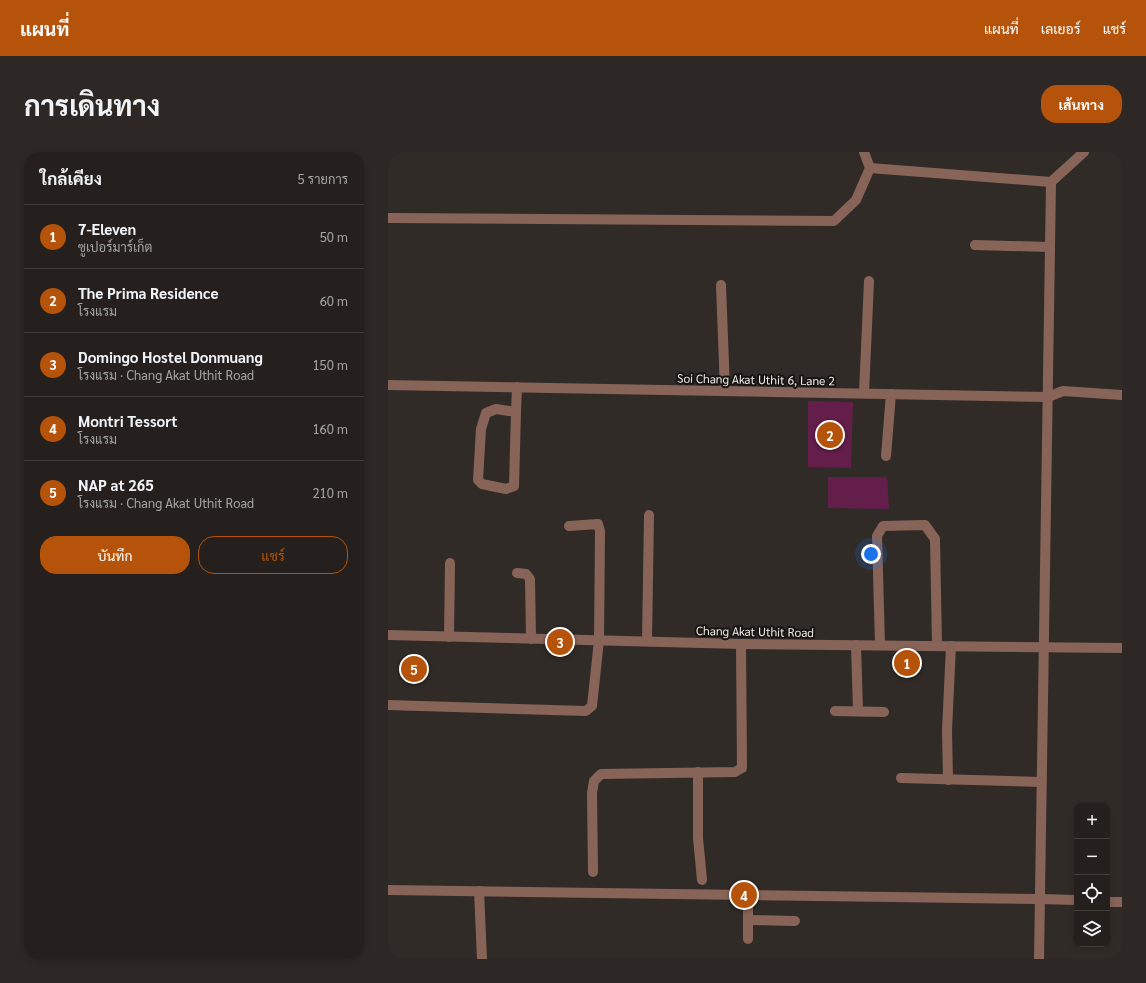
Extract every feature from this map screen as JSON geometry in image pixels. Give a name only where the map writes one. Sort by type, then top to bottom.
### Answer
[{"type":"street","points":[[388,218],[834,221],[856,200],[870,168],[864,152]]},
{"type":"street","points":[[870,168],[1051,182],[1084,152]]},
{"type":"street","points":[[1039,959],[1051,182]]},
{"type":"street","points":[[975,245],[1050,247]]},
{"type":"street","points":[[864,393],[869,281]]},
{"type":"street","points":[[721,285],[725,391]]},
{"type":"street","name":"Soi Chang Akat Uthit 6, Lane 2","points":[[388,385],[1048,397],[1063,391],[1122,395]]},
{"type":"street","points":[[516,412],[496,408],[486,413],[481,429],[478,480],[482,484],[506,489],[514,486],[517,387]]},
{"type":"street","points":[[886,456],[891,394]]},
{"type":"street","points":[[648,642],[649,515]]},
{"type":"street","points":[[388,705],[586,711],[592,706],[599,640],[600,531],[598,524],[569,526]]},
{"type":"street","points":[[880,645],[877,536],[883,526],[925,525],[935,539],[937,645]]},
{"type":"street","points":[[450,563],[450,637]]},
{"type":"street","points":[[517,574],[526,574],[530,578],[531,639]]},
{"type":"street","name":"Chang Akat Uthit Road","points":[[388,635],[741,644],[1122,648]]},
{"type":"street","points":[[593,872],[592,793],[594,781],[601,774],[735,772],[742,768],[741,644]]},
{"type":"street","points":[[856,645],[858,710]]},
{"type":"street","points":[[948,780],[947,730],[951,646]]},
{"type":"street","points":[[835,711],[858,710],[884,712]]},
{"type":"street","points":[[698,772],[698,838],[702,880]]},
{"type":"street","points":[[901,778],[1041,782]]},
{"type":"street","points":[[388,890],[1039,898],[1074,900]]},
{"type":"street","points":[[479,891],[482,959]]},
{"type":"street","points":[[748,895],[748,939]]},
{"type":"street","points":[[1110,902],[1122,902]]},
{"type":"street","points":[[748,920],[794,921]]},
{"type":"building","points":[[808,401],[853,402],[851,468],[808,467]]},
{"type":"building","points":[[828,477],[887,477],[889,509],[828,508]]},
{"type":"place","name":"The Prima Residence","points":[[830,435]]},
{"type":"place","name":"Domingo Hostel Donmuang","points":[[560,642]]},
{"type":"place","name":"7-Eleven","points":[[907,663]]},
{"type":"place","name":"NAP at 265","points":[[414,669]]},
{"type":"place","name":"Montri Tessort","points":[[744,895]]}]
